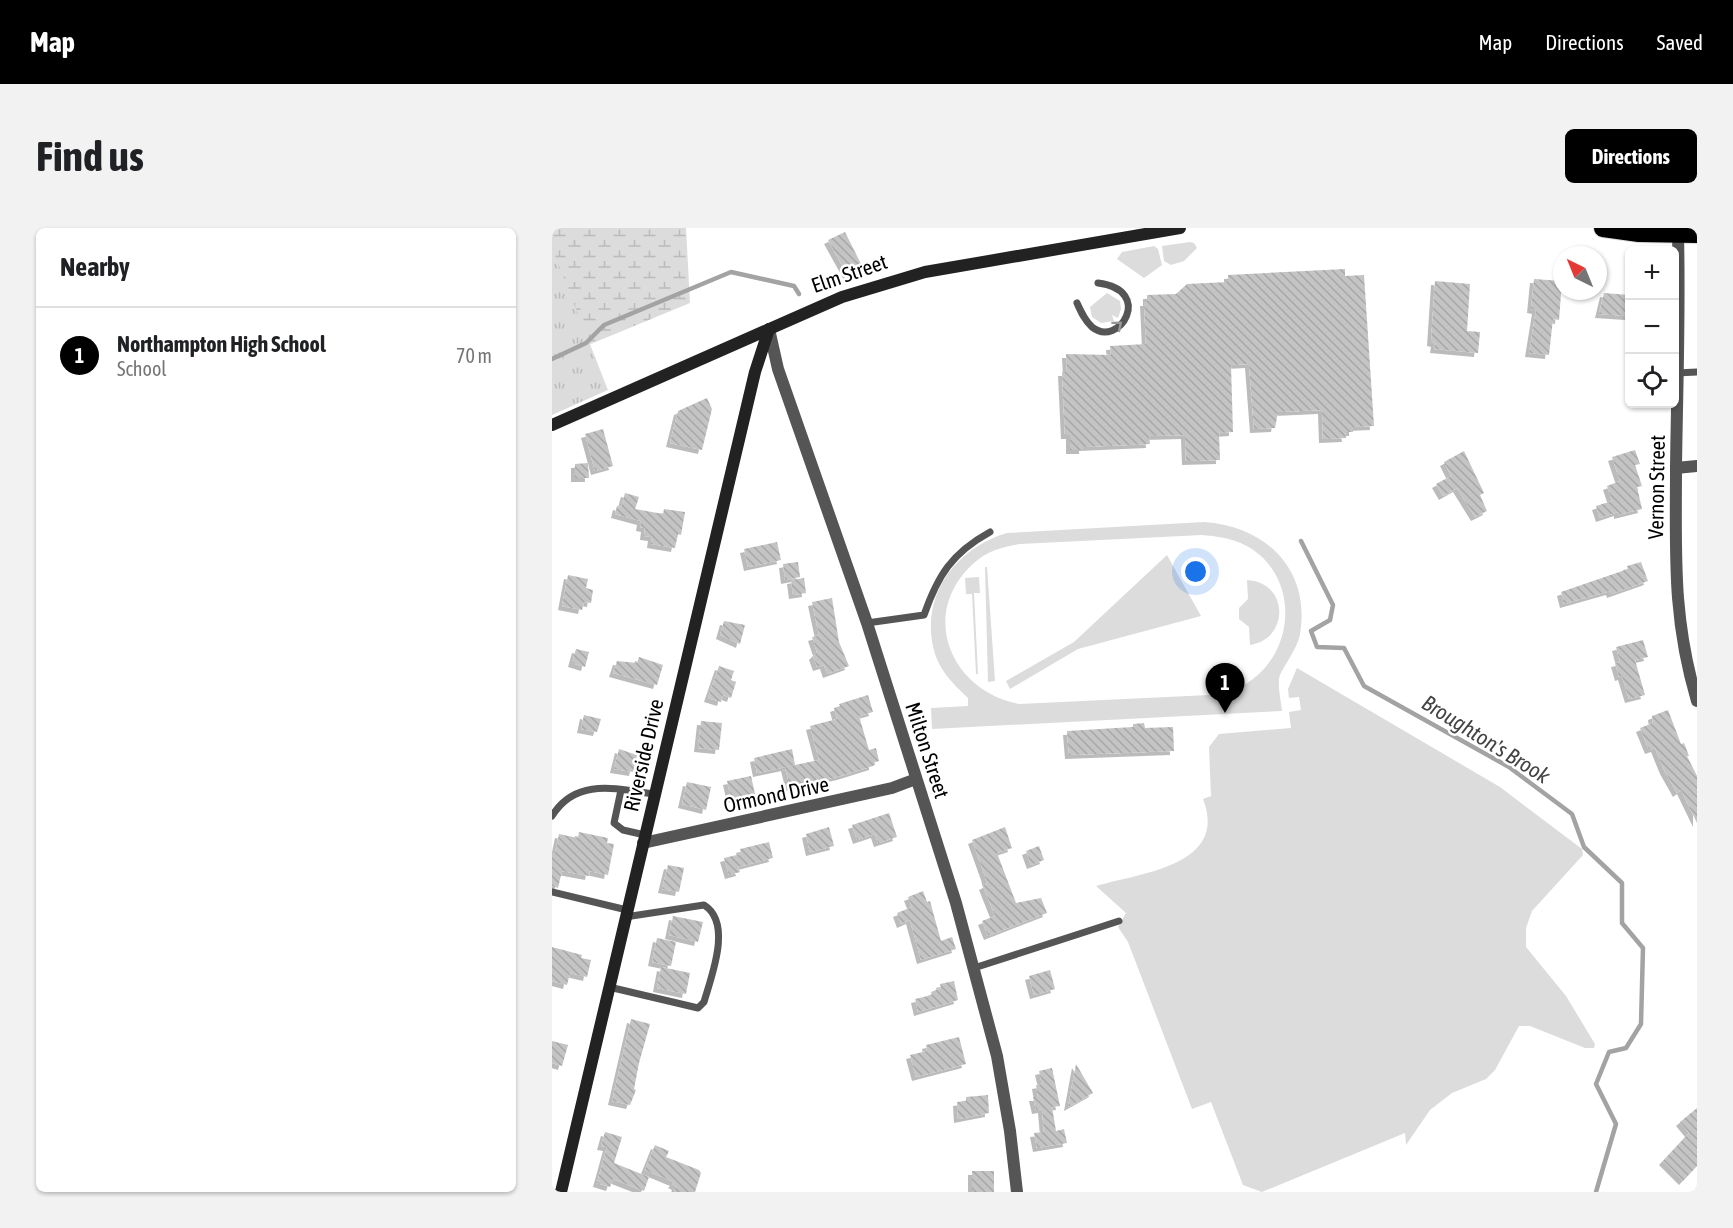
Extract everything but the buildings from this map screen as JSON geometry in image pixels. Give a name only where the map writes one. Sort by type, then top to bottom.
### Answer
[{"type":"highway","points":[[1603,228],[1678,235],[1697,234]]},
{"type":"street","name":"Elm Street","points":[[552,425],[842,297],[925,272],[1180,228]]},
{"type":"street","name":"Vernon Street","points":[[1676,354],[1678,235]]},
{"type":"street","name":"Milton Street","points":[[769,329],[778,369],[867,623],[956,903],[999,1064],[1017,1192]]},
{"type":"street","name":"Riverside Drive","points":[[561,1192],[755,372],[769,329]]},
{"type":"street","name":"Vernon Street","points":[[1676,408],[1674,559],[1677,616],[1686,666],[1697,701]]},
{"type":"street","points":[[1676,468],[1697,466]]},
{"type":"street","name":"Ormond Drive","points":[[644,839],[892,789],[916,779]]},
{"type":"street","points":[[552,1188],[561,1192]]},
{"type":"lane","points":[[1077,303],[1088,323],[1097,330],[1110,331],[1122,324],[1128,314],[1126,297],[1117,286],[1098,283]]},
{"type":"lane","points":[[1679,373],[1697,372]]},
{"type":"lane","points":[[867,623],[924,615],[935,583],[956,555],[990,532]]},
{"type":"lane","points":[[552,816],[572,796],[597,787],[654,794]]},
{"type":"lane","points":[[621,790],[614,822],[623,830],[644,839]]},
{"type":"lane","points":[[552,892],[626,913],[704,905],[710,909],[720,934],[719,948],[704,1002],[698,1008],[609,987]]},
{"type":"lane","points":[[974,968],[1119,921]]},
{"type":"green space","points":[[552,228],[686,228],[690,303],[552,360]]},
{"type":"green space","points":[[1194,243],[1197,248],[1184,261],[1171,265],[1164,261],[1162,246]]},
{"type":"green space","points":[[1154,246],[1158,249],[1162,265],[1144,278],[1117,259],[1122,252]]},
{"type":"green space","points":[[552,248],[608,390],[552,415]]},
{"type":"green space","points":[[1107,293],[1120,301],[1121,309],[1118,318],[1112,315],[1114,321],[1101,323],[1092,317],[1090,307]]},
{"type":"green space","points":[[1204,522],[1226,525],[1264,542],[1279,555],[1291,571],[1302,611],[1298,640],[1279,679],[1282,711],[932,729],[931,708],[968,706],[968,698],[944,672],[935,654],[931,633],[932,614],[937,595],[945,578],[971,550],[1007,533]],"holes":[[[1202,535],[1226,538],[1254,551],[1274,572],[1282,590],[1285,609],[1284,629],[1278,648],[1268,664],[1254,679],[1233,690],[1209,695],[1019,704],[995,696],[975,684],[960,667],[950,647],[945,626],[948,604],[957,583],[979,559],[1001,548],[1020,544]]]},
{"type":"green space","points":[[1167,555],[1201,616],[1078,649],[1010,689],[1006,681],[1074,642]]},
{"type":"green space","points":[[985,567],[987,567],[995,681],[988,682]]},
{"type":"green space","points":[[979,577],[980,593],[974,593],[978,674],[976,674],[972,594],[966,594],[965,578]]},
{"type":"green space","points":[[1247,580],[1261,583],[1271,590],[1277,600],[1279,611],[1278,622],[1272,633],[1263,641],[1250,645],[1249,627],[1239,619],[1239,608],[1248,599]]},
{"type":"green space","points":[[1297,668],[1500,787],[1582,849],[1583,855],[1532,911],[1526,928],[1526,947],[1566,996],[1595,1044],[1594,1048],[1585,1048],[1530,1026],[1519,1026],[1495,1070],[1486,1079],[1452,1093],[1430,1110],[1406,1145],[1405,1133],[1262,1192],[1243,1185],[1211,1102],[1192,1109],[1128,942],[1118,927],[1126,913],[1096,886],[1156,870],[1176,863],[1192,853],[1203,839],[1208,821],[1203,799],[1211,796],[1209,747],[1219,734],[1291,728],[1289,712],[1301,710],[1299,697],[1289,698],[1288,689]]},
{"type":"waterway","name":"Broughton's Brook","points":[[552,359],[586,343],[604,325],[731,272],[794,286],[799,294]]},
{"type":"waterway","name":"Broughton's Brook","points":[[1301,541],[1333,605],[1330,620],[1311,631],[1317,647],[1344,648],[1364,686],[1509,767],[1572,814],[1584,847],[1622,883],[1622,923],[1643,948],[1641,1024],[1626,1048],[1609,1052],[1596,1084],[1616,1124],[1596,1192]]},
{"type":"place","name":"Northampton High School","points":[[1225,713]]}]
